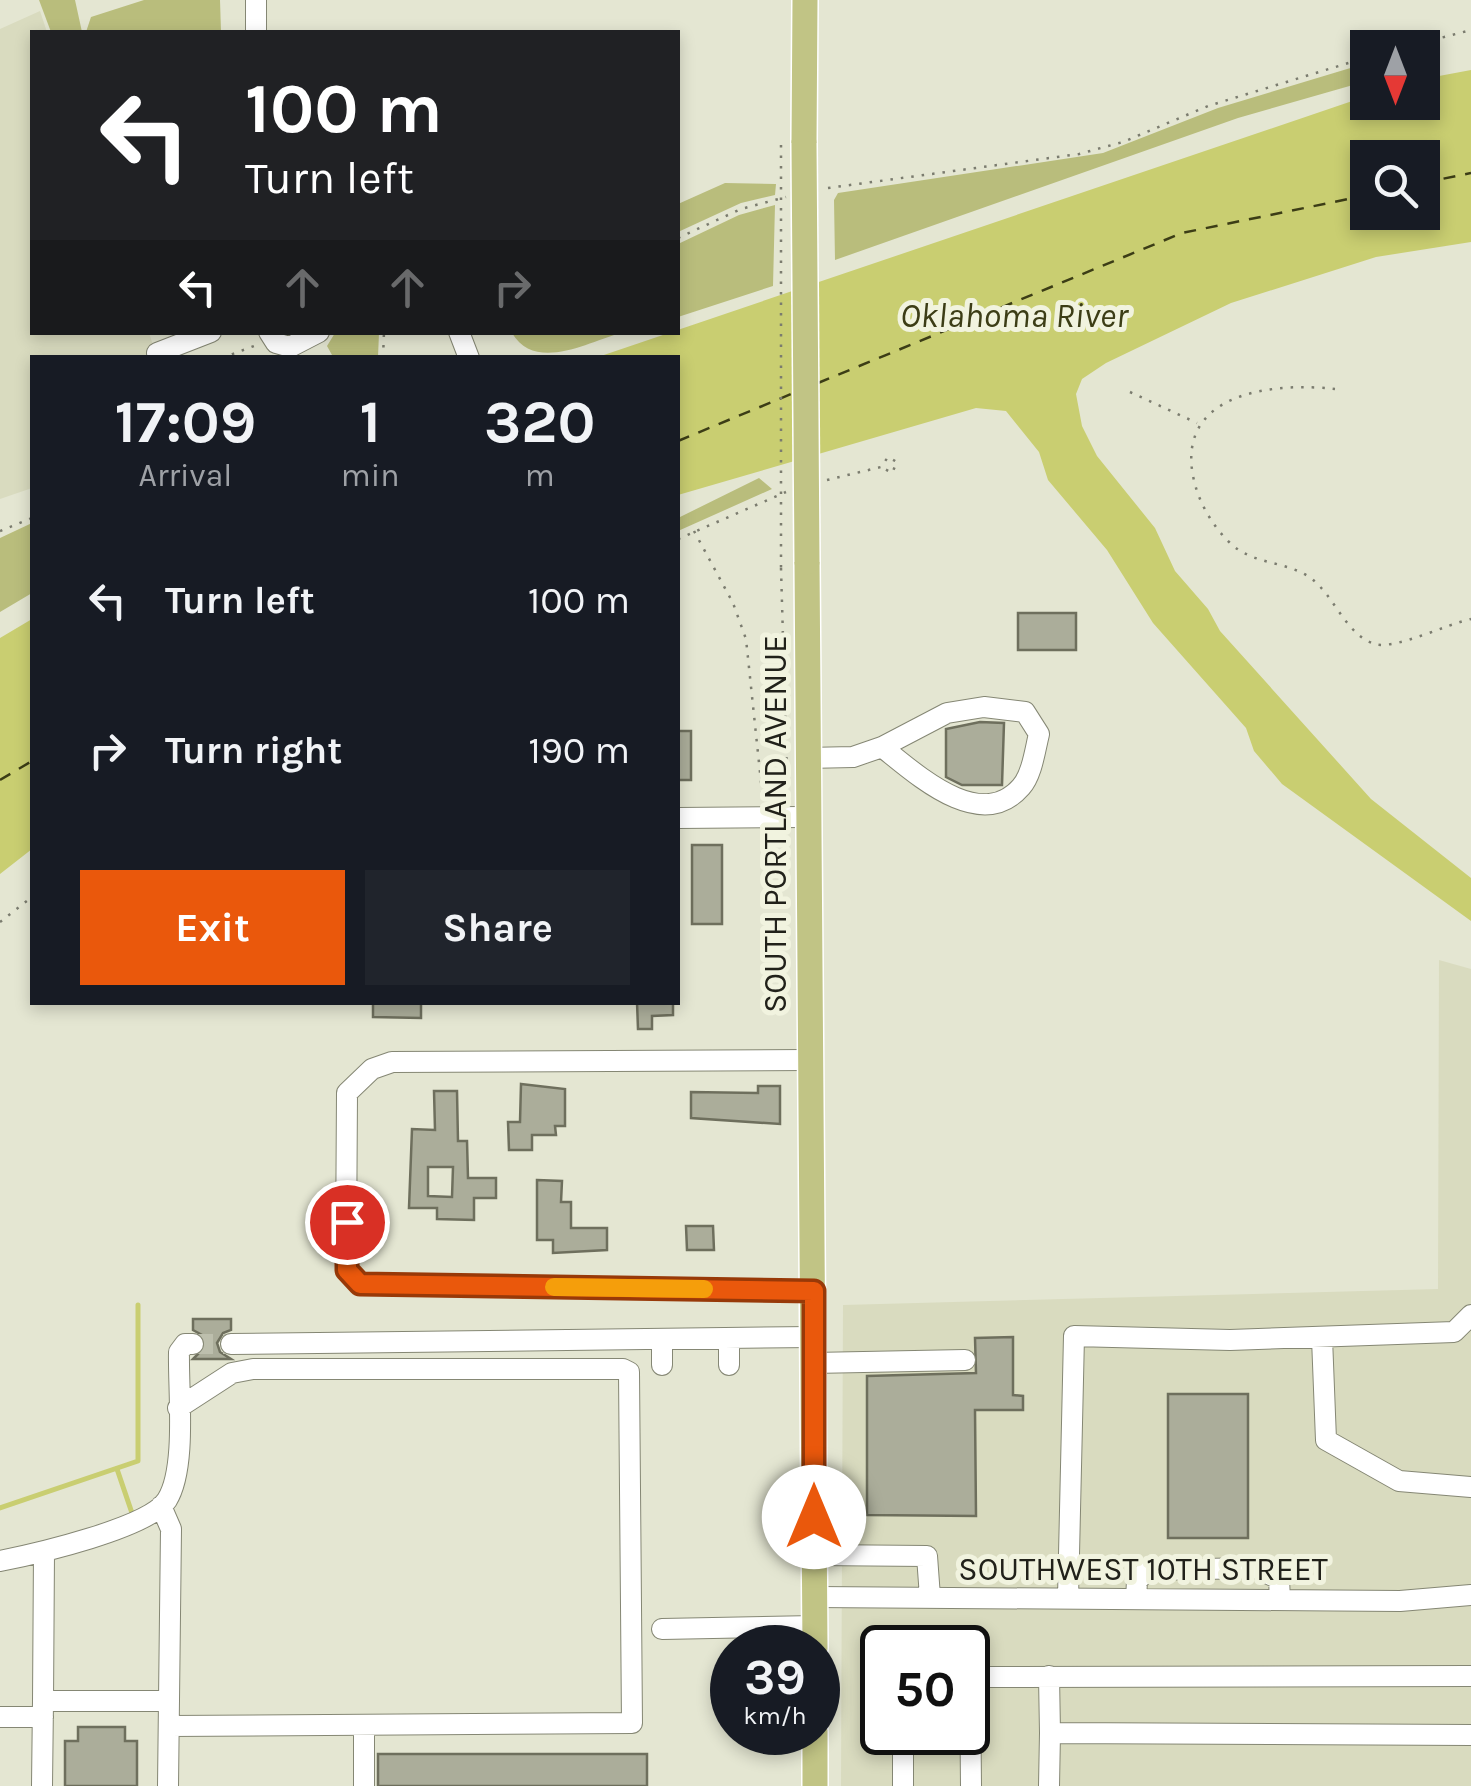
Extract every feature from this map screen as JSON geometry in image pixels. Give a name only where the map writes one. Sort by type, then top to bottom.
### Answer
[{"type":"main road","name":"SOUTH PORTLAND AVENUE","points":[[805,0],[792,144],[794,565],[807,758],[814,1625]]},
{"type":"main road","points":[[814,1755],[815,1786]]},
{"type":"street","points":[[256,0],[256,30]]},
{"type":"street","points":[[157,353],[204,335]]},
{"type":"street","points":[[266,338],[290,347],[313,335]]},
{"type":"street","points":[[807,758],[852,757],[882,748],[947,712],[984,707],[1025,712],[1038,734],[1023,786],[1008,797],[980,805],[940,792],[882,748]]},
{"type":"street","points":[[680,818],[808,817]]},
{"type":"street","points":[[808,1060],[392,1062],[372,1069],[347,1093],[347,1270],[360,1284],[814,1291]]},
{"type":"street","points":[[1068,1598],[1074,1336],[1322,1338],[1454,1332],[1471,1316]]},
{"type":"street","points":[[231,1344],[813,1337]]},
{"type":"street","points":[[1322,1338],[1326,1440],[1399,1481],[1471,1486]]},
{"type":"street","points":[[662,1340],[662,1365]]},
{"type":"street","points":[[729,1340],[729,1365]]},
{"type":"street","points":[[0,1561],[44,1552],[149,1516],[161,1506],[175,1479],[179,1352],[185,1344],[194,1344]]},
{"type":"street","points":[[814,1363],[965,1360]]},
{"type":"street","points":[[169,1726],[632,1724],[628,1372],[623,1368],[253,1368],[232,1373],[178,1408]]},
{"type":"street","points":[[161,1506],[171,1529],[168,1786]]},
{"type":"street","points":[[42,1786],[44,1552]]},
{"type":"street","points":[[814,1556],[927,1556],[930,1598]]},
{"type":"street","points":[[1136,1599],[1137,1581],[1147,1570],[1256,1568],[1279,1579],[1280,1600]]},
{"type":"street","name":"SOUTHWEST 10TH STREET","points":[[814,1597],[1400,1601],[1471,1595]]},
{"type":"street","points":[[662,1629],[710,1632]]},
{"type":"street","points":[[1049,1676],[1049,1786]]},
{"type":"street","points":[[990,1677],[1471,1676]]},
{"type":"street","points":[[0,1717],[43,1709],[169,1700]]},
{"type":"street","points":[[364,1725],[364,1786]]},
{"type":"street","points":[[1050,1733],[1471,1735]]},
{"type":"street","points":[[903,1755],[903,1786]]},
{"type":"street","points":[[970,1755],[971,1786]]},
{"type":"path","points":[[1440,38],[1471,30]]},
{"type":"path","points":[[821,190],[884,178],[1080,154],[1123,142],[1208,106],[1350,63]]},
{"type":"path","points":[[762,796],[779,799],[787,786],[794,565],[792,144]]},
{"type":"path","points":[[680,237],[741,209],[803,194]]},
{"type":"path","points":[[229,355],[266,338]]},
{"type":"path","points":[[1335,390],[1278,388],[1227,402],[1198,424],[1190,455],[1203,507],[1233,546],[1262,563],[1298,570],[1316,582],[1371,644],[1386,646],[1471,620]]},
{"type":"path","points":[[1130,392],[1198,424]]},
{"type":"path","points":[[824,481],[881,467]]},
{"type":"path","points":[[680,538],[793,490]]},
{"type":"path","points":[[0,532],[30,519]]},
{"type":"path","points":[[694,531],[733,602],[746,638],[764,819]]},
{"type":"path","points":[[0,922],[30,899]]},
{"type":"shaded area","points":[[39,0],[75,0],[82,30],[50,30]]},
{"type":"shaded area","points":[[144,0],[220,0],[221,30],[87,30],[91,17]]},
{"type":"shaded area","points":[[40,11],[46,30],[30,30],[30,335],[150,335],[156,355],[30,355],[30,489],[0,499],[0,29]]},
{"type":"shaded area","points":[[1350,68],[1350,86],[1238,118],[835,260],[834,200],[838,193],[1103,153],[1218,108]]},
{"type":"shaded area","points":[[725,183],[776,184],[775,195],[741,203],[680,231],[680,203]]},
{"type":"shaded area","points":[[775,205],[773,286],[680,316],[680,243],[739,215]]},
{"type":"shaded area","points":[[334,335],[379,335],[378,355],[332,355],[327,346]]},
{"type":"shaded area","points":[[514,335],[614,335],[548,353],[522,345]]},
{"type":"shaded area","points":[[759,478],[772,489],[680,530],[680,517]]},
{"type":"shaded area","points":[[30,524],[30,594],[0,612],[0,538]]},
{"type":"shaded area","points":[[1439,960],[1471,969],[1471,1786],[841,1786],[843,1305],[1438,1289]]},
{"type":"water","name":"Oklahoma River","points":[[1471,70],[1471,242],[1376,257],[1231,303],[1106,363],[1082,379],[1076,394],[1082,426],[1097,456],[1155,528],[1175,571],[1208,609],[1220,631],[1371,799],[1471,878],[1471,921],[1282,784],[1254,751],[1246,728],[1153,623],[1107,550],[1048,480],[1039,452],[1006,411],[976,408],[680,494],[680,355],[604,355],[663,335],[680,335],[680,329],[1350,102],[1350,120],[1440,120],[1440,76]]},
{"type":"water","points":[[30,620],[30,851],[0,874],[0,638]]},
{"type":"building","points":[[1018,613],[1076,613],[1076,650],[1018,650]]},
{"type":"building","points":[[980,722],[1004,723],[1002,785],[962,785],[946,777],[946,729]]},
{"type":"building","points":[[680,731],[691,731],[691,780],[680,780]]},
{"type":"building","points":[[692,845],[722,845],[722,924],[692,924]]},
{"type":"building","points":[[373,1005],[421,1005],[421,1018],[373,1017]]},
{"type":"building","points":[[637,1005],[673,1005],[673,1015],[652,1016],[652,1029],[638,1029]]},
{"type":"building","points":[[521,1084],[565,1089],[565,1126],[555,1126],[556,1135],[532,1135],[532,1150],[509,1150],[508,1122],[520,1122]]},
{"type":"building","points":[[758,1086],[780,1086],[780,1124],[691,1118],[691,1092],[758,1093]]},
{"type":"building","points":[[434,1091],[457,1091],[458,1141],[467,1141],[468,1178],[496,1178],[496,1198],[474,1198],[474,1220],[437,1219],[437,1208],[409,1208],[412,1129],[435,1130]],"holes":[[[428,1167],[453,1167],[452,1197],[428,1196]]]},
{"type":"building","points":[[537,1180],[562,1181],[561,1202],[571,1202],[571,1228],[607,1228],[607,1250],[553,1253],[553,1240],[537,1240]]},
{"type":"building","points":[[686,1226],[713,1226],[714,1250],[687,1250]]},
{"type":"building","points":[[193,1319],[231,1319],[231,1330],[223,1333],[217,1343],[220,1352],[231,1359],[193,1359],[207,1345],[204,1336],[193,1330]]},
{"type":"building","points":[[1013,1337],[1013,1395],[1023,1396],[1023,1410],[975,1410],[976,1516],[867,1515],[867,1376],[976,1373],[975,1338]]},
{"type":"building","points":[[1168,1394],[1248,1394],[1248,1538],[1168,1538]]},
{"type":"building","points":[[78,1727],[125,1727],[125,1741],[137,1741],[137,1786],[65,1786],[65,1741],[78,1741]]},
{"type":"building","points":[[378,1754],[647,1754],[647,1786],[378,1786]]},
{"type":"waterway","points":[[0,1508],[138,1461],[138,1305]]},
{"type":"waterway","points":[[117,1469],[133,1516]]},
{"type":"ferry route","points":[[1440,179],[1471,173]]},
{"type":"ferry route","points":[[818,383],[1182,233],[1350,199]]},
{"type":"ferry route","points":[[680,440],[796,392]]},
{"type":"ferry route","points":[[0,780],[30,762]]},
{"type":"tunnel","points":[[193,1344],[231,1344]]},
{"type":"slow traffic","points":[[554,1287],[704,1289]]},
{"type":"route","points":[[347,1222],[347,1270],[352,1280],[360,1284],[814,1291],[814,1517]]}]
